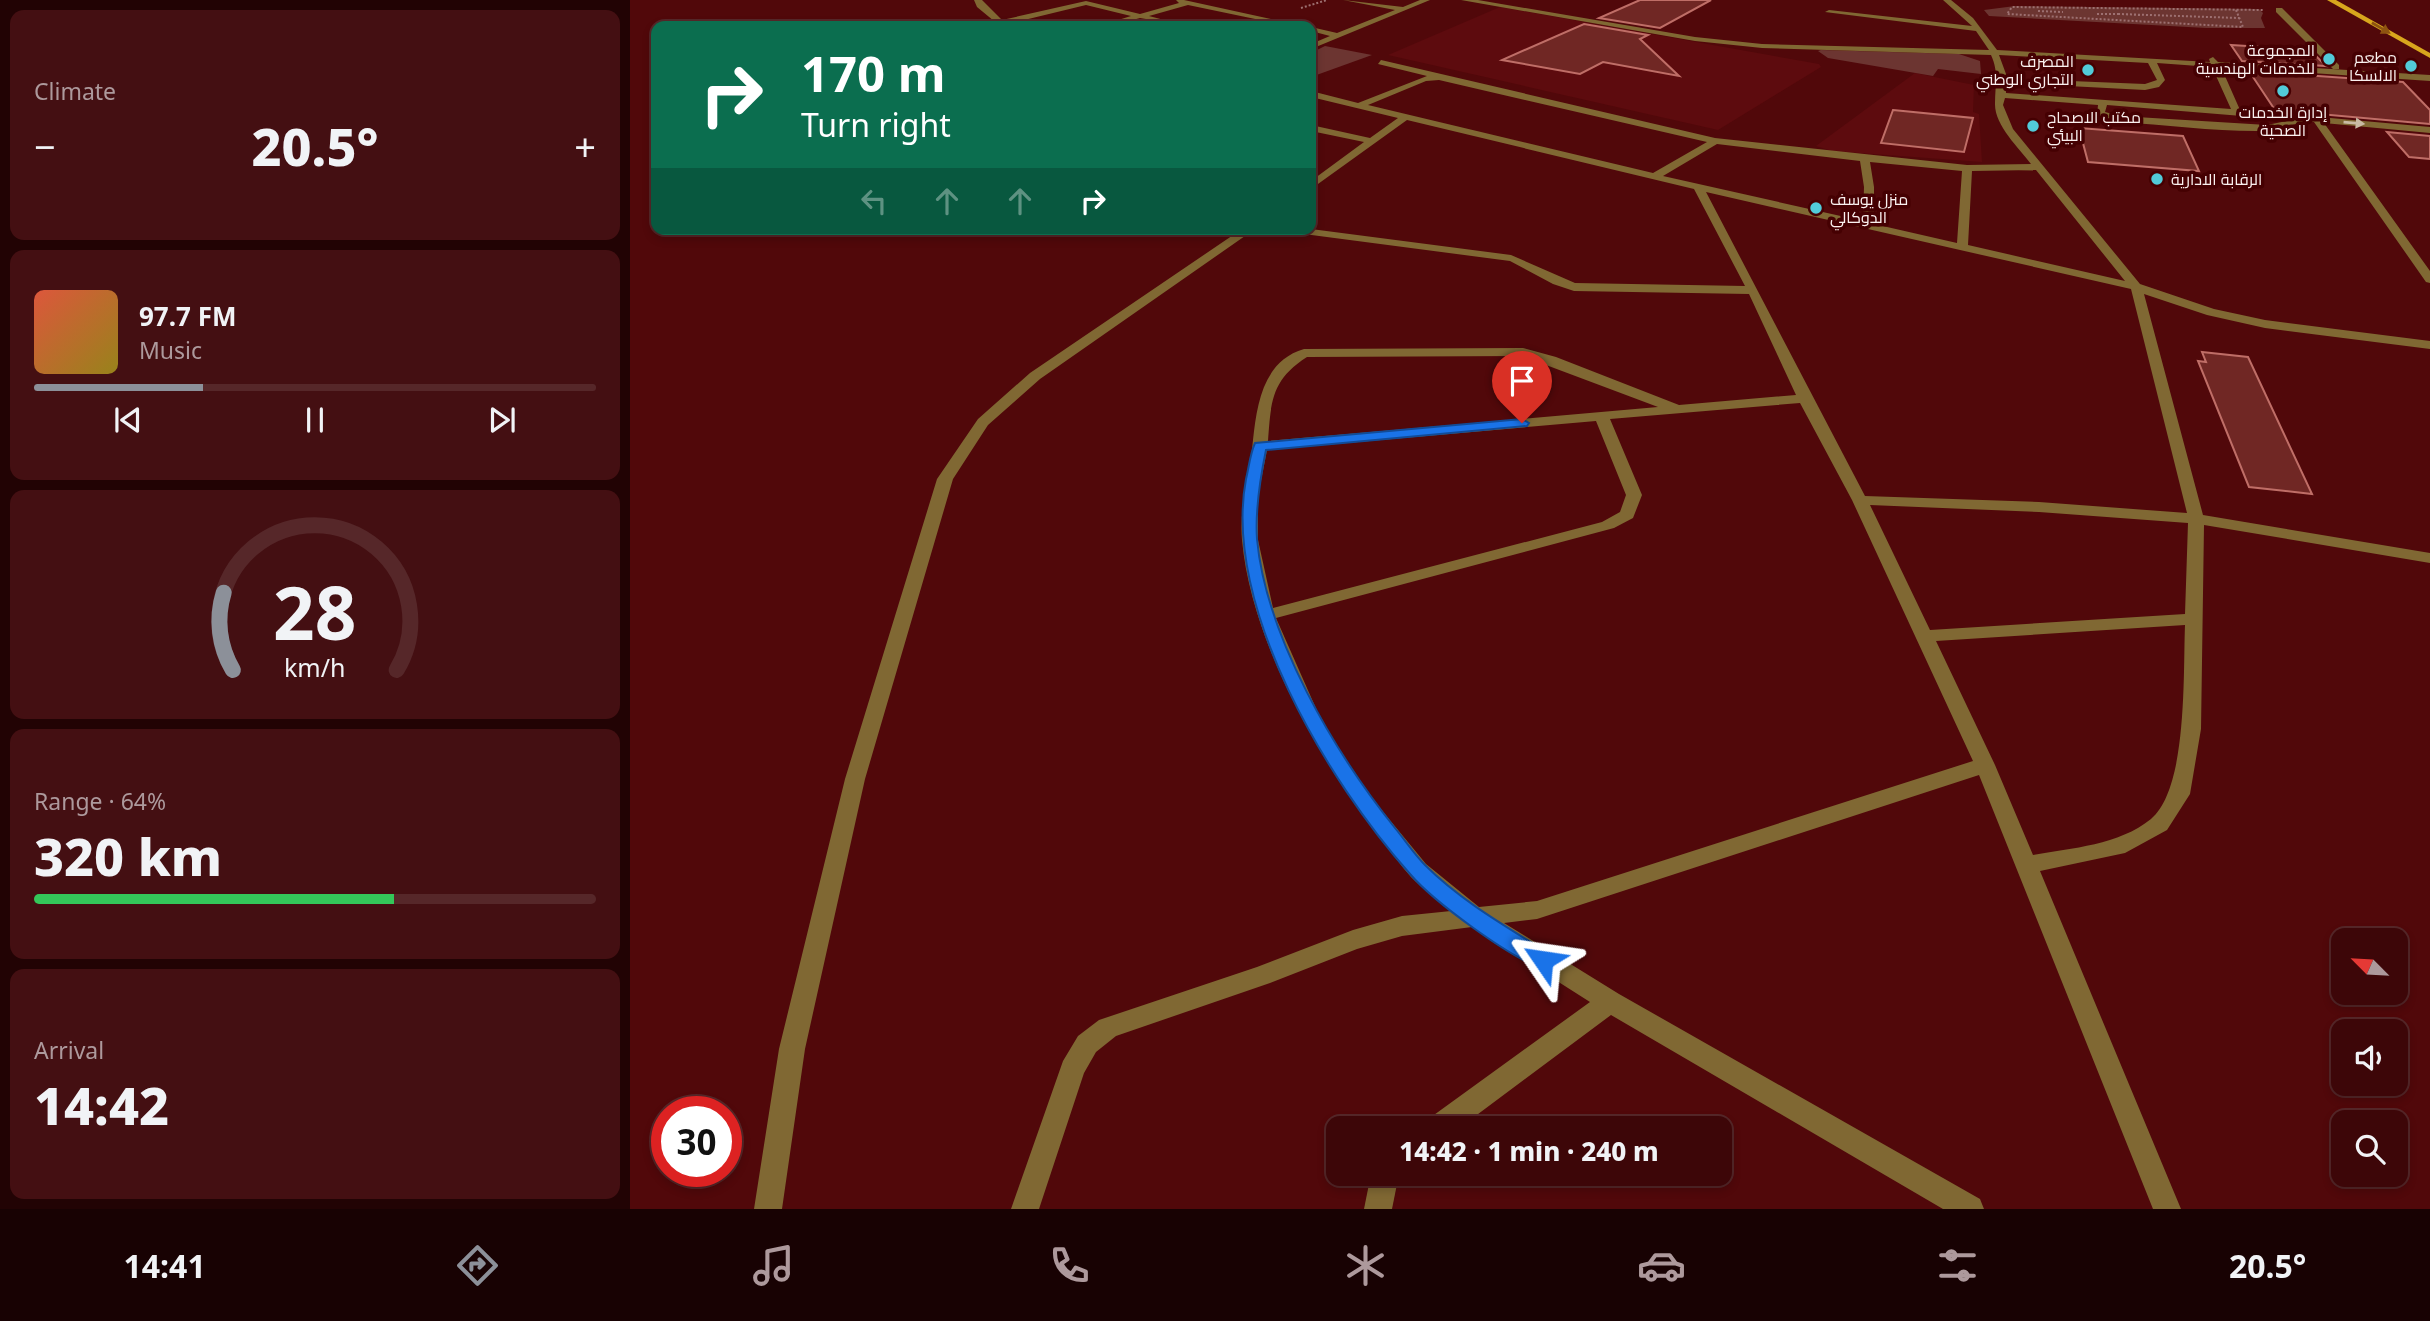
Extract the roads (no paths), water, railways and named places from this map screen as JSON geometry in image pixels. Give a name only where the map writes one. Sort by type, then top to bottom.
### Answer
[{"type":"main road","points":[[2332,0],[2430,56]]},
{"type":"street","points":[[978,0],[979,5],[997,21]]},
{"type":"street","points":[[1177,0],[1275,21]]},
{"type":"street","points":[[1347,0],[1402,9]]},
{"type":"street","points":[[1316,45],[1426,0]]},
{"type":"street","points":[[1465,0],[1729,44],[1812,49],[1994,48],[2151,60],[2430,73]]},
{"type":"street","points":[[1500,0],[1670,29],[1779,41],[1994,48],[2430,78]]},
{"type":"street","points":[[1947,0],[1994,48],[2003,94],[1999,105],[2009,130],[2136,287],[2196,519],[2191,729],[2180,794],[2159,824],[2117,847],[2028,865]]},
{"type":"street","points":[[1015,21],[1082,1],[1162,21]]},
{"type":"street","points":[[1122,21],[1188,3]]},
{"type":"street","points":[[2279,10],[2336,67]]},
{"type":"street","points":[[1829,12],[1978,29]]},
{"type":"street","points":[[1661,34],[1670,29]]},
{"type":"street","points":[[1316,30],[1338,36]]},
{"type":"street","points":[[2049,82],[2145,87],[2156,85],[2161,80],[2151,60]]},
{"type":"street","points":[[1381,62],[1715,141],[1865,159],[1967,167],[2037,167]]},
{"type":"street","points":[[2214,62],[2237,112]]},
{"type":"street","points":[[1362,104],[1423,79],[1439,77]]},
{"type":"street","points":[[2003,94],[2430,130]]},
{"type":"street","points":[[1316,95],[1654,177],[2136,287],[2211,312],[2265,324],[2430,345]]},
{"type":"street","points":[[2103,103],[2100,113],[2119,119],[2204,126],[2267,128],[2289,125],[2302,118]]},
{"type":"street","points":[[1316,182],[1406,116]]},
{"type":"street","points":[[2317,120],[2430,279]]},
{"type":"street","points":[[1316,129],[1372,141]]},
{"type":"street","points":[[1654,177],[1715,141]]},
{"type":"street","points":[[1865,159],[1869,187],[1868,226]]},
{"type":"street","points":[[1962,247],[1967,167]]},
{"type":"street","points":[[1698,187],[1860,500],[1985,765],[2167,1209]]},
{"type":"street","points":[[1316,233],[1511,258],[1524,262],[1559,284],[1574,287],[1753,290]]},
{"type":"street","points":[[768,1209],[792,1049],[855,779],[945,479],[984,422],[1035,376],[1241,235]]},
{"type":"street","points":[[1677,409],[1551,360],[1523,352],[1304,353],[1284,365],[1274,375],[1266,399],[1250,496],[1250,540],[1266,615],[1313,723],[1354,790],[1418,870],[1476,919],[1610,1002],[1970,1209]]},
{"type":"street","points":[[1259,446],[1805,398]]},
{"type":"street","points":[[1266,615],[1608,525],[1627,515],[1634,495],[1601,416]]},
{"type":"street","points":[[1860,500],[2039,507],[2196,519],[2430,558]]},
{"type":"street","points":[[1923,636],[2194,620]]},
{"type":"street","points":[[1025,1209],[1072,1069],[1087,1044],[1108,1028],[1262,976],[1353,940],[1402,926],[1537,910],[1985,765]]},
{"type":"street","points":[[1454,1116],[1610,1002]]},
{"type":"street","points":[[1378,1209],[1383,1186]]},
{"type":"place","name":"المجموعة للخدمات الهندسية","points":[[2329,59]]},
{"type":"place","name":"مطعم الالسكا","points":[[2411,66]]},
{"type":"place","name":"المصرف التجاري الوطني","points":[[2088,70]]},
{"type":"place","name":"إدارة الخدمات الصحية","points":[[2283,91]]},
{"type":"place","name":"مكتب الاصحاح البيئي","points":[[2033,126]]},
{"type":"place","name":"الرقابة الادارية","points":[[2157,179]]},
{"type":"place","name":"منزل يوسف الدوكالي","points":[[1816,208]]}]
